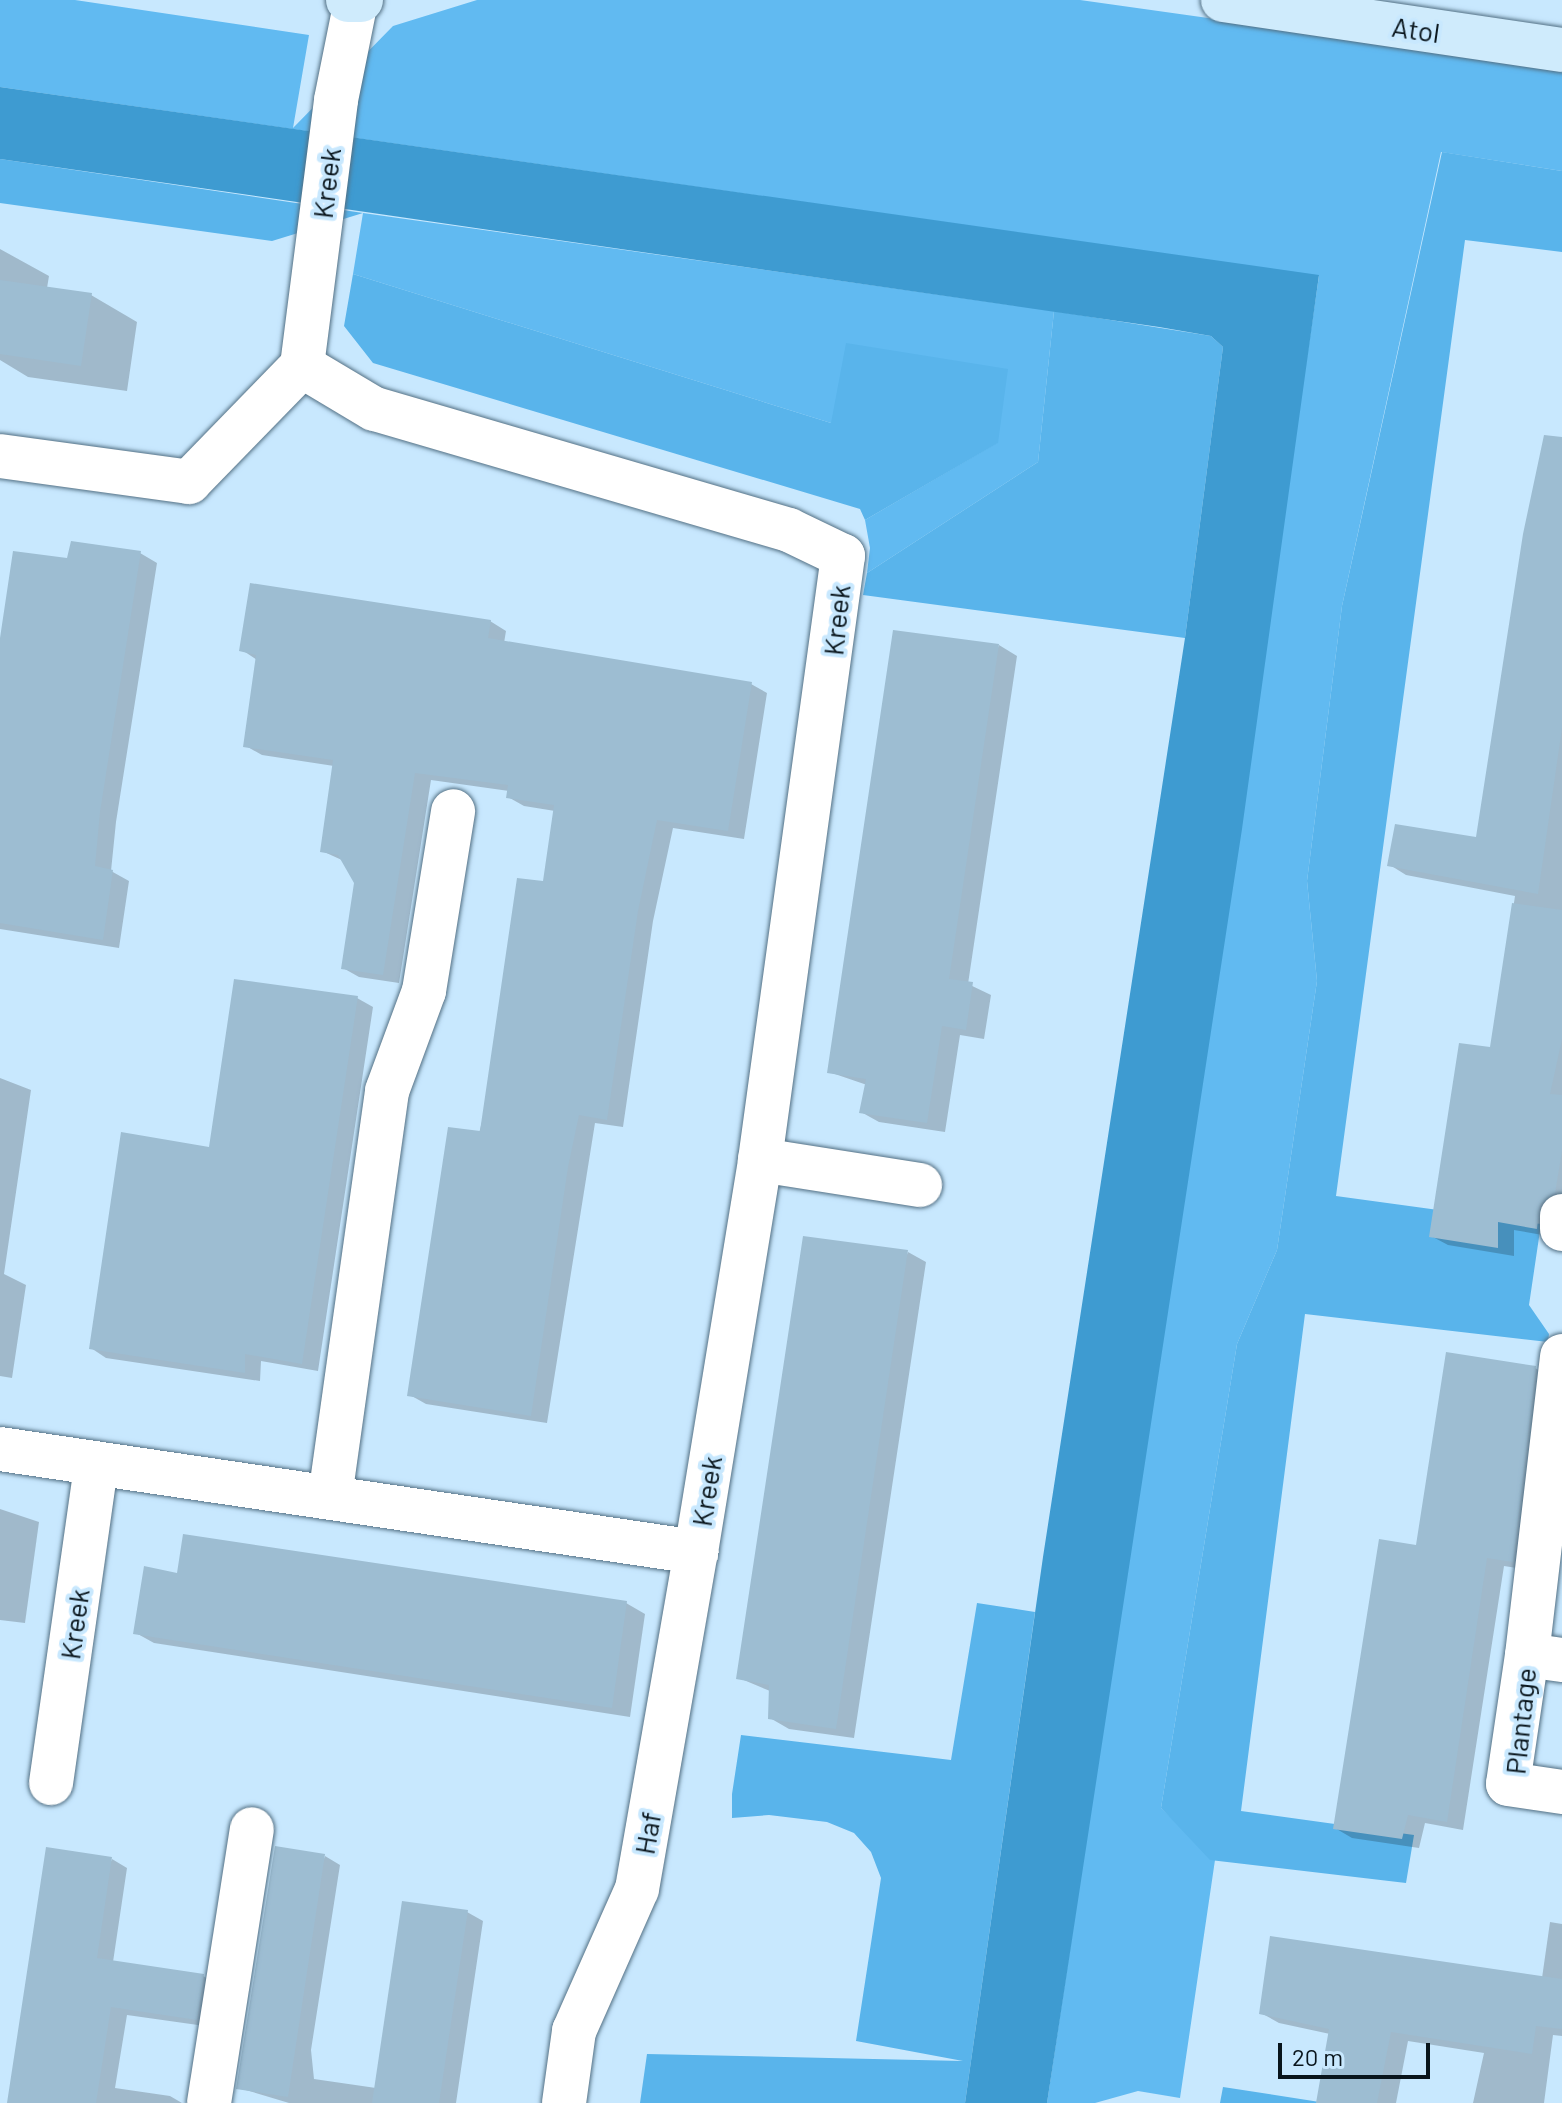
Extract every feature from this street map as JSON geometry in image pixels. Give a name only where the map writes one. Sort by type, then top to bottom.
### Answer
[{"type":"street","name":"Kreek","points":[[0,1449],[696,1552],[760,1160],[843,556],[789,530],[374,409],[302,366],[336,100],[355,0]]},
{"type":"street","name":"Atol","points":[[1223,0],[1562,50]]},
{"type":"street","points":[[0,456],[189,482],[302,366]]},
{"type":"street","points":[[330,1497],[387,1091],[424,991],[453,811]]},
{"type":"street","points":[[760,1160],[920,1185]]},
{"type":"street","points":[[1562,1216],[1562,1229]]},
{"type":"street","name":"Plantage","points":[[1562,1356],[1544,1658],[1508,1784],[1562,1792]]},
{"type":"street","name":"Kreek","points":[[51,1783],[96,1465]]},
{"type":"street","name":"Haf","points":[[564,2103],[574,2031],[637,1889],[696,1552]]},
{"type":"street","points":[[209,2103],[252,1829]]},
{"type":"shaded area","points":[[0,0],[75,0],[309,35],[293,128],[393,26],[477,0],[1080,0],[1562,68],[1562,171],[1441,152],[1342,606],[1307,881],[1317,981],[1277,1250],[1237,1344],[1161,1808],[1215,1860],[1180,2098],[1138,2091],[1095,2103],[1047,2103],[1319,276],[0,87]]},
{"type":"shaded area","points":[[0,87],[1319,275],[1242,829],[1047,2103],[965,2103],[1043,1557],[1185,638],[1223,347],[1211,336],[1159,327],[0,159]]},
{"type":"shaded area","points":[[1442,152],[1562,171],[1562,252],[1465,240],[1336,1196],[1541,1224],[1529,1305],[1549,1334],[1548,1342],[1305,1314],[1241,1811],[1414,1835],[1406,1883],[1210,1860],[1161,1808],[1237,1344],[1277,1250],[1317,981],[1307,881],[1342,606]]},
{"type":"shaded area","points":[[0,159],[363,213],[272,241],[0,203]]},
{"type":"shaded area","points":[[363,213],[1054,311],[1038,462],[867,573],[870,548],[865,520],[997,443],[831,423],[353,274]]},
{"type":"shaded area","points":[[353,274],[831,423],[846,343],[1008,369],[998,443],[865,520],[860,509],[373,363],[344,326]]},
{"type":"shaded area","points":[[1054,311],[1211,336],[1223,347],[1185,638],[863,595],[867,573],[1038,462]]},
{"type":"shaded area","points":[[977,1603],[1035,1612],[965,2103],[640,2103],[647,2054],[963,2061],[856,2041],[881,1878],[871,1852],[854,1833],[827,1822],[769,1815],[732,1818],[732,1794],[741,1735],[951,1760]]},
{"type":"shaded area","points":[[1223,2087],[1326,2103],[1220,2103]]},
{"type":"building","points":[[0,280],[92,293],[81,366],[0,354]]},
{"type":"building","points":[[1544,435],[1562,437],[1562,728],[1538,894],[1387,866],[1395,824],[1476,837],[1523,534]]},
{"type":"building","points":[[71,541],[141,551],[100,812],[95,866],[113,870],[103,940],[0,923],[0,638],[13,551],[67,558]]},
{"type":"building","points":[[250,583],[491,620],[488,638],[752,682],[728,831],[657,820],[638,911],[607,1120],[579,1115],[568,1167],[531,1416],[407,1396],[448,1127],[480,1131],[517,878],[543,881],[554,805],[506,798],[508,785],[415,773],[383,975],[341,969],[354,883],[338,855],[320,852],[333,760],[243,747],[256,655],[239,651]]},
{"type":"building","points":[[893,630],[999,644],[949,979],[973,982],[966,1030],[942,1026],[927,1123],[859,1113],[866,1079],[827,1073]]},
{"type":"building","points":[[1512,903],[1562,910],[1562,1039],[1550,1094],[1562,1095],[1562,1151],[1555,1193],[1540,1204],[1537,1229],[1498,1222],[1498,1248],[1429,1237],[1459,1043],[1490,1047]]},
{"type":"building","points":[[234,979],[358,996],[302,1364],[245,1354],[245,1373],[89,1349],[121,1132],[209,1147]]},
{"type":"building","points":[[803,1236],[908,1250],[836,1729],[768,1719],[769,1685],[736,1679]]},
{"type":"building","points":[[1446,1352],[1536,1366],[1513,1562],[1487,1558],[1447,1822],[1408,1815],[1402,1839],[1333,1829],[1379,1539],[1416,1545]]},
{"type":"building","points":[[183,1534],[627,1601],[612,1708],[133,1634],[144,1566],[177,1573]]},
{"type":"building","points":[[275,1846],[325,1854],[288,2097],[236,2089]]},
{"type":"building","points":[[46,1847],[112,1857],[97,1958],[204,1974],[197,2020],[111,2007],[96,2103],[7,2103]]},
{"type":"building","points":[[402,1901],[468,1910],[439,2103],[372,2103]]},
{"type":"building","points":[[1270,1936],[1562,1979],[1562,2029],[1536,2026],[1532,2054],[1391,2032],[1377,2103],[1316,2103],[1329,2029],[1259,2014]]}]
